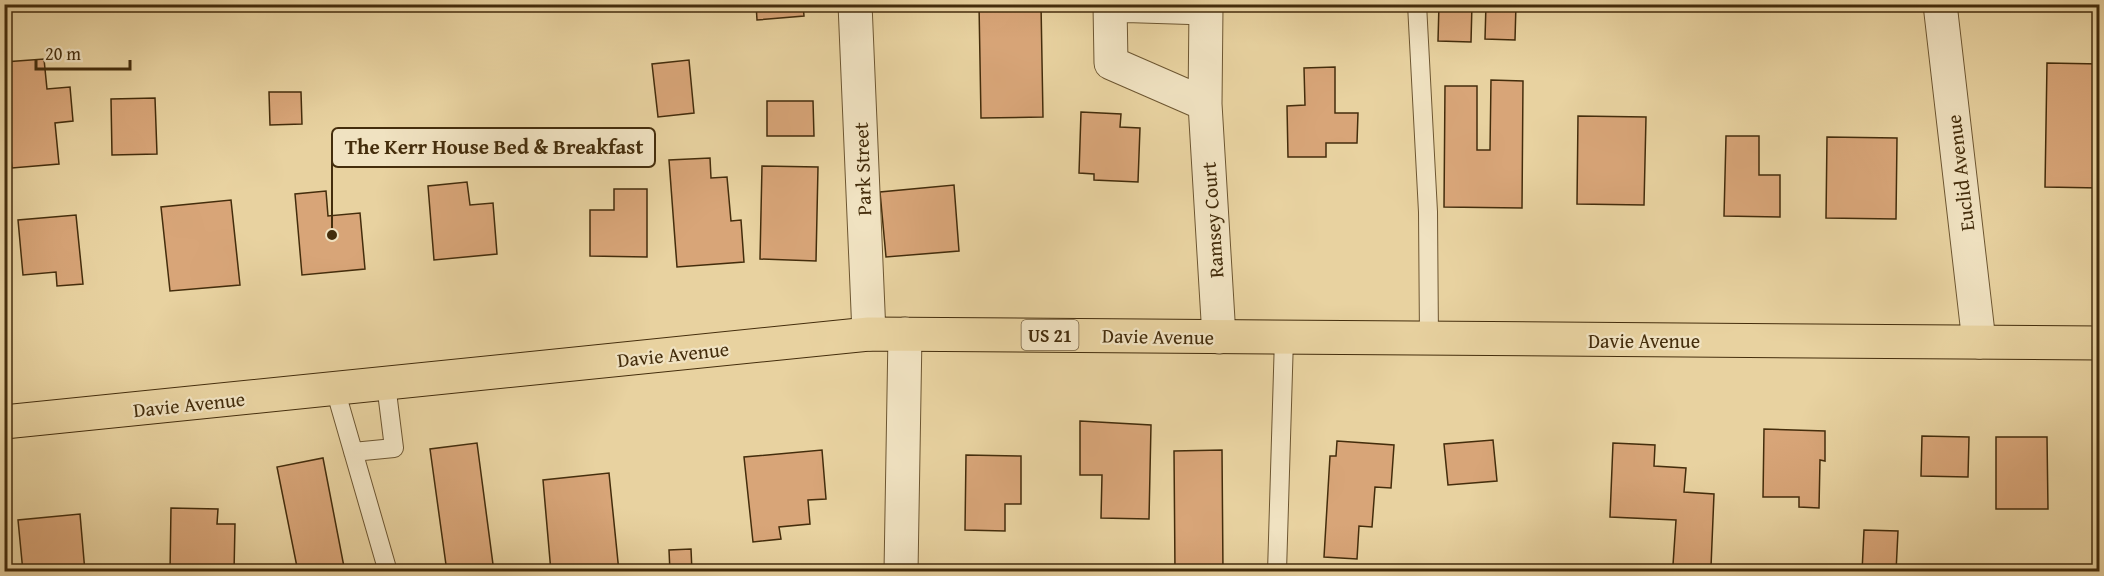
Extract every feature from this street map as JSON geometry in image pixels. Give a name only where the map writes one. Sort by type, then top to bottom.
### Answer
[{"type":"main road","name":"Davie Avenue","points":[[4,422],[869,334],[2100,343]]},
{"type":"street","name":"Park Street","points":[[855,4],[869,334]]},
{"type":"street","name":"Euclid Avenue","points":[[1940,4],[1979,342]]},
{"type":"street","name":"Ramsey Court","points":[[1204,104],[1219,337]]},
{"type":"street","points":[[901,572],[905,334]]},
{"type":"lane","points":[[1417,4],[1428,212],[1429,339]]},
{"type":"lane","points":[[1277,572],[1284,338]]},
{"type":"lane","points":[[353,452],[394,448],[387,384]]},
{"type":"lane","points":[[335,389],[388,572]]},
{"type":"building","points":[[756,4],[803,4],[804,16],[757,20]]},
{"type":"building","points":[[979,4],[1041,4],[1043,117],[981,118]]},
{"type":"building","points":[[1439,4],[1472,4],[1471,42],[1438,41]]},
{"type":"building","points":[[1486,4],[1516,4],[1515,40],[1485,39]]},
{"type":"building","points":[[44,59],[47,89],[70,87],[73,121],[55,123],[59,164],[12,168],[10,150],[4,150],[4,62]]},
{"type":"building","points":[[689,60],[694,113],[658,117],[652,64]]},
{"type":"building","points":[[2047,63],[2100,64],[2100,188],[2045,187]]},
{"type":"building","points":[[1335,67],[1335,113],[1358,113],[1357,143],[1326,143],[1326,157],[1288,157],[1287,106],[1305,105],[1304,68]]},
{"type":"building","points":[[1491,80],[1523,81],[1522,208],[1444,207],[1445,86],[1477,86],[1477,150],[1490,150]]},
{"type":"building","points":[[269,92],[301,92],[302,124],[270,125]]},
{"type":"building","points":[[155,98],[157,154],[112,155],[111,99]]},
{"type":"building","points":[[767,101],[813,101],[814,136],[767,136]]},
{"type":"building","points":[[1081,112],[1121,114],[1120,127],[1140,128],[1138,182],[1094,180],[1094,174],[1079,173]]},
{"type":"building","points":[[1578,116],[1646,117],[1644,205],[1577,204]]},
{"type":"building","points":[[1726,136],[1759,136],[1759,175],[1780,175],[1780,217],[1724,216]]},
{"type":"building","points":[[1827,137],[1897,138],[1896,219],[1826,218]]},
{"type":"building","points":[[710,158],[711,178],[727,177],[731,221],[741,220],[744,262],[677,267],[669,160]]},
{"type":"building","points":[[762,166],[818,167],[816,261],[760,259]]},
{"type":"building","points":[[467,182],[470,205],[493,203],[497,254],[434,260],[428,186]]},
{"type":"building","points":[[954,185],[959,251],[886,257],[880,192]]},
{"type":"building","points":[[614,189],[647,189],[647,257],[590,256],[590,210],[614,210]]},
{"type":"building","points":[[326,191],[328,216],[360,213],[365,269],[302,275],[295,194]]},
{"type":"building","points":[[231,200],[240,285],[170,291],[161,207]]},
{"type":"building","points":[[76,215],[83,284],[57,286],[56,272],[23,275],[18,220]]},
{"type":"building","points":[[1080,421],[1151,425],[1149,519],[1101,518],[1102,475],[1080,475]]},
{"type":"building","points":[[2100,423],[2100,503],[2097,502]]},
{"type":"building","points":[[1764,429],[1825,431],[1825,461],[1820,460],[1819,508],[1799,507],[1799,497],[1763,497]]},
{"type":"building","points":[[1922,436],[1969,437],[1968,477],[1921,476]]},
{"type":"building","points":[[1996,437],[2047,437],[2048,509],[1996,509]]},
{"type":"building","points":[[1493,440],[1497,481],[1448,485],[1444,444]]},
{"type":"building","points":[[1337,441],[1394,445],[1391,488],[1375,487],[1372,527],[1359,526],[1357,559],[1324,557],[1330,456],[1336,456]]},
{"type":"building","points":[[477,443],[494,572],[447,572],[430,449]]},
{"type":"building","points":[[1613,443],[1655,445],[1654,466],[1686,468],[1684,492],[1714,494],[1711,567],[1673,565],[1676,520],[1610,517]]},
{"type":"building","points":[[822,450],[826,499],[808,500],[810,524],[779,527],[781,539],[753,542],[744,457]]},
{"type":"building","points":[[1222,450],[1223,572],[1175,572],[1174,451]]},
{"type":"building","points":[[966,455],[1021,456],[1021,504],[1005,504],[1005,531],[965,530]]},
{"type":"building","points":[[323,458],[345,572],[298,572],[277,467]]},
{"type":"building","points":[[609,473],[619,572],[551,572],[543,480]]},
{"type":"building","points":[[171,508],[218,509],[217,524],[235,524],[234,572],[170,572]]},
{"type":"building","points":[[80,514],[85,572],[23,572],[18,520]]},
{"type":"building","points":[[1864,530],[1898,531],[1896,572],[1862,572]]},
{"type":"building","points":[[691,549],[692,572],[670,572],[669,550]]},
{"type":"place","name":"The Kerr House Bed & Breakfast","points":[[332,235]]}]
